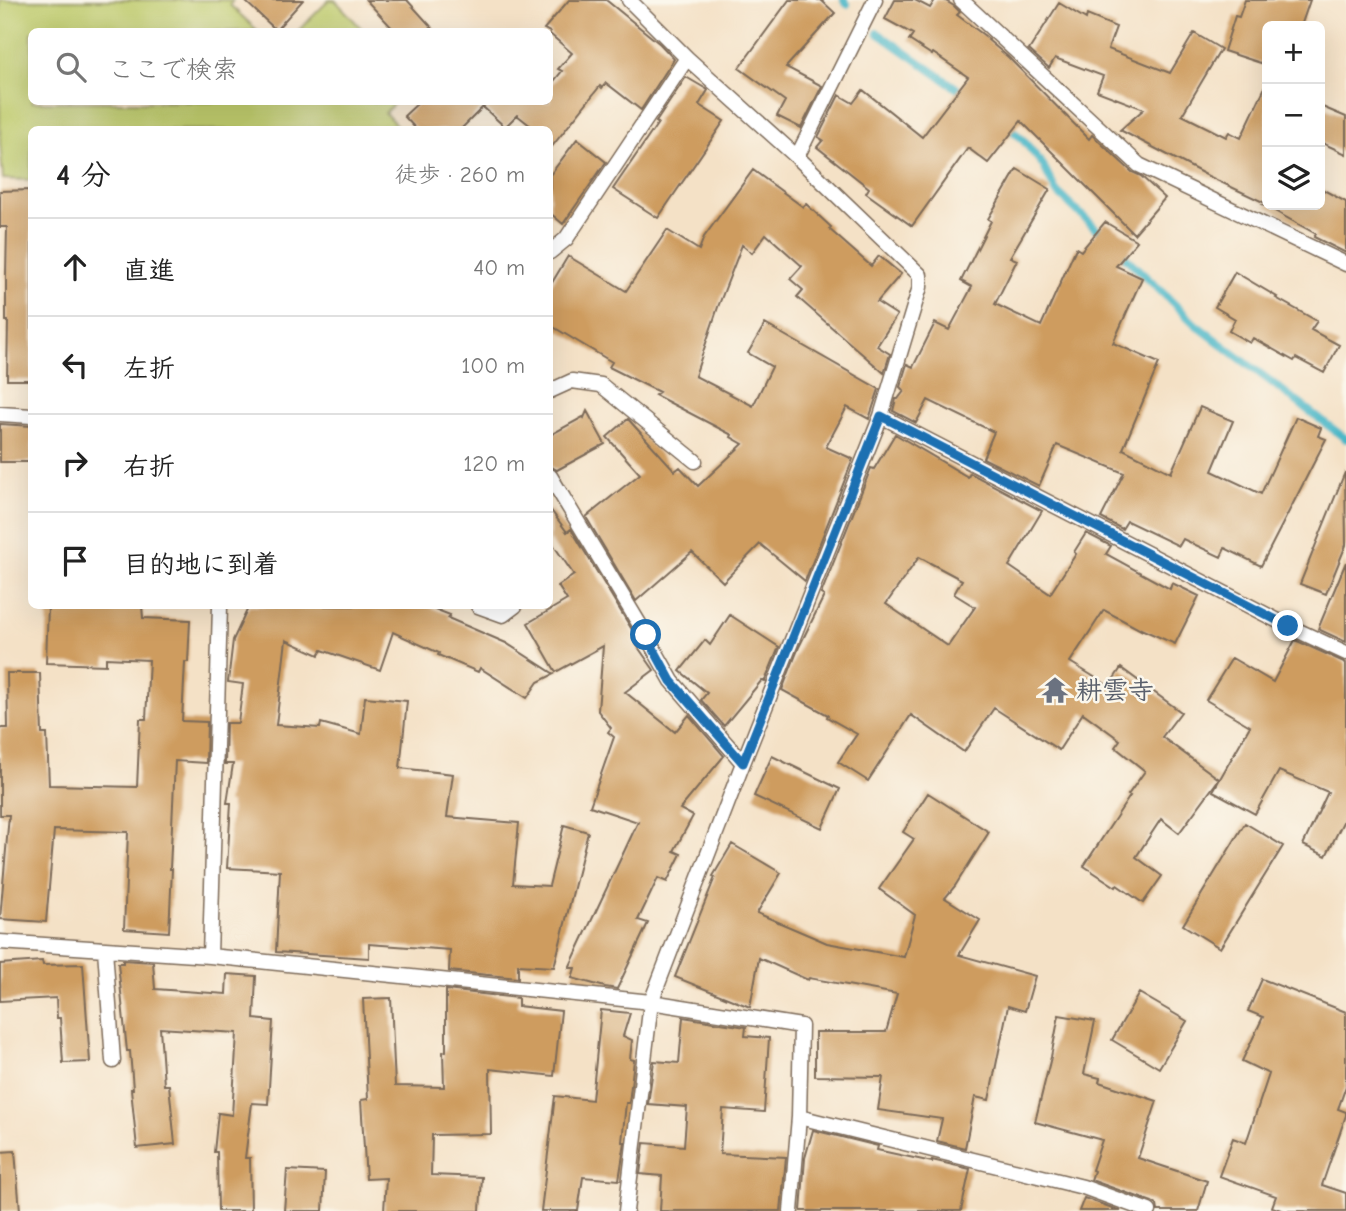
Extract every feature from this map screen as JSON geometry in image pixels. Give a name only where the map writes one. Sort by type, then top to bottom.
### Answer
[{"type":"lane","points":[[626,1211],[651,1002],[881,416],[920,287],[919,275],[797,157],[687,58],[629,0]]},
{"type":"lane","points":[[797,157],[875,0]]},
{"type":"lane","points":[[961,0],[1139,165],[1346,264]]},
{"type":"lane","points":[[553,250],[566,239],[687,58]]},
{"type":"lane","points":[[553,390],[572,381],[601,385],[695,461]]},
{"type":"lane","points":[[0,414],[28,416]]},
{"type":"lane","points":[[881,416],[1346,653]]},
{"type":"lane","points":[[553,481],[671,681],[743,763]]},
{"type":"lane","points":[[210,956],[220,609]]},
{"type":"lane","points":[[486,609],[503,615],[511,609]]},
{"type":"lane","points":[[0,942],[210,956],[651,1002],[801,1026],[799,1117],[791,1211]]},
{"type":"lane","points":[[105,949],[113,1061]]},
{"type":"lane","points":[[799,1117],[1083,1186],[1149,1211]]},
{"type":"green space","points":[[0,0],[233,0],[230,5],[255,28],[28,28],[28,105],[392,105],[385,113],[397,126],[28,126],[28,180],[3,179],[0,142]]},
{"type":"green space","points":[[329,0],[335,0],[361,28],[301,28]]},
{"type":"building","points":[[244,0],[303,0],[278,28],[274,28]]},
{"type":"building","points":[[366,0],[407,0],[432,28],[392,28]]},
{"type":"building","points":[[569,0],[606,0],[660,44],[674,59],[641,110],[606,83],[602,88],[600,86],[553,145],[553,126],[531,126],[517,115],[504,126],[483,107],[464,126],[413,126],[404,116],[416,105],[553,105],[553,82],[562,71],[558,69],[572,53],[553,37],[553,28],[545,28]]},
{"type":"building","points":[[789,0],[821,0],[835,13],[786,67],[822,86],[801,128],[777,116],[785,101],[739,68]]},
{"type":"building","points":[[895,0],[915,0],[930,8],[935,0],[944,0],[954,6],[960,12],[957,15],[989,39],[1089,139],[1092,135],[1165,198],[1134,234],[1021,121],[988,163],[968,148],[912,226],[866,193],[869,188],[817,147],[823,140],[818,137],[839,95],[853,103],[863,90],[922,137],[968,77],[909,40],[913,34],[885,19]]},
{"type":"building","points":[[1245,0],[1310,0],[1303,21],[1262,21],[1262,63],[1224,51],[1235,16],[1239,17]]},
{"type":"building","points":[[1059,3],[1086,19],[1087,15],[1116,27],[1108,49],[1170,73],[1194,33],[1221,49],[1182,115],[1226,137],[1229,132],[1241,138],[1262,94],[1262,202],[1120,130],[1144,109],[1097,91],[1103,76],[1055,58],[1049,68],[1029,50]]},
{"type":"building","points":[[686,77],[708,90],[699,105],[724,121],[658,218],[613,189]]},
{"type":"building","points":[[1325,108],[1346,117],[1346,154],[1325,144]]},
{"type":"building","points":[[577,139],[606,162],[563,224],[553,216],[553,171]]},
{"type":"building","points":[[1017,169],[1050,189],[1010,257],[1017,260],[995,304],[1041,326],[1076,248],[1081,251],[1105,222],[1137,241],[1116,266],[1142,278],[1113,343],[1159,363],[1123,449],[1171,473],[1200,407],[1233,421],[1212,471],[1261,494],[1296,417],[1321,428],[1318,436],[1326,439],[1261,566],[1225,548],[1221,557],[1183,539],[1179,546],[1127,521],[1122,529],[1101,518],[1124,473],[1057,445],[1039,486],[983,458],[994,432],[928,400],[916,423],[893,411],[896,399],[904,391],[900,387],[907,364],[913,367],[935,323],[949,330],[972,287],[961,281],[991,221],[988,219]]},
{"type":"building","points":[[753,170],[803,207],[806,204],[831,227],[829,229],[871,266],[879,256],[901,274],[877,302],[897,315],[877,346],[890,354],[884,373],[797,297],[803,290],[790,279],[802,266],[766,234],[752,253],[742,245],[695,376],[753,406],[772,367],[748,353],[765,324],[879,389],[869,419],[847,407],[826,447],[853,459],[805,581],[760,544],[723,582],[692,552],[636,601],[586,517],[640,474],[607,437],[628,419],[675,471],[680,467],[698,486],[743,444],[731,437],[732,435],[655,395],[659,392],[609,367],[612,362],[553,327],[553,281],[568,256],[626,291],[667,230],[699,250],[704,237]]},
{"type":"building","points":[[28,190],[28,380],[7,380],[7,227],[0,227],[0,191]]},
{"type":"building","points":[[1325,191],[1346,202],[1346,253],[1314,237],[1316,234],[1273,210],[1325,210]]},
{"type":"building","points":[[1235,272],[1317,321],[1311,330],[1339,345],[1324,373],[1296,358],[1294,361],[1253,338],[1250,343],[1229,331],[1235,319],[1215,307]]},
{"type":"building","points":[[587,411],[605,444],[557,470],[553,468],[553,433],[584,418]]},
{"type":"building","points":[[0,424],[28,426],[28,462],[0,462]]},
{"type":"building","points":[[895,434],[968,477],[970,473],[1042,511],[1009,566],[1050,594],[1086,533],[1111,546],[1106,554],[1170,589],[1172,583],[1199,596],[1175,644],[1104,610],[1070,662],[1109,686],[1121,668],[1181,712],[1162,737],[1219,779],[1179,833],[1161,819],[1136,857],[1162,876],[1143,903],[1084,866],[1145,771],[1115,747],[1120,740],[1083,713],[1059,750],[994,708],[964,752],[911,715],[868,781],[838,762],[857,734],[782,690],[824,596],[821,594],[871,468],[874,469]],"holes":[[[919,557],[962,580],[954,594],[975,607],[948,646],[886,604]]]},
{"type":"building","points":[[1345,472],[1346,545],[1326,594],[1300,584]]},
{"type":"building","points":[[553,513],[567,532],[571,529],[637,638],[633,640],[654,670],[625,692],[675,732],[689,715],[724,756],[680,809],[693,816],[674,851],[681,854],[667,882],[658,878],[638,920],[648,923],[617,989],[572,978],[575,968],[569,968],[638,822],[590,806],[614,737],[608,732],[611,728],[598,711],[603,646],[556,672],[528,623],[567,600],[558,586],[574,575],[553,544]]},
{"type":"building","points":[[1346,562],[1346,642],[1318,629]]},
{"type":"building","points":[[48,609],[142,609],[143,618],[190,620],[182,721],[207,722],[206,763],[175,761],[169,932],[124,929],[128,832],[54,830],[46,922],[0,919],[9,815],[0,815],[0,728],[8,728],[7,673],[40,673],[42,734],[47,734],[49,785],[137,787],[140,719],[146,719],[149,660],[106,658],[106,665],[46,663]]},
{"type":"building","points":[[248,609],[435,609],[450,615],[448,618],[506,643],[554,674],[538,682],[527,698],[480,668],[478,672],[393,632],[380,670],[322,650],[319,655],[286,640],[276,725],[320,728],[321,723],[361,734],[365,697],[407,701],[400,768],[453,774],[447,817],[519,823],[513,884],[549,886],[564,825],[588,832],[554,967],[518,965],[518,978],[449,971],[450,950],[369,944],[369,958],[276,952],[280,871],[227,868],[231,803],[227,803],[233,764],[225,764],[226,723],[238,723],[243,684],[228,682],[233,640]]},
{"type":"building","points":[[730,615],[779,647],[765,681],[762,680],[724,726],[701,700],[707,693],[680,671],[705,640],[710,645]]},
{"type":"building","points":[[1295,640],[1346,663],[1346,816],[1326,856],[1303,845],[1328,792],[1279,771],[1255,814],[1213,791],[1250,726],[1206,700],[1232,658],[1273,682]]},
{"type":"building","points":[[772,756],[840,789],[822,828],[754,796]]},
{"type":"building","points":[[928,793],[989,832],[945,898],[980,920],[959,955],[1035,976],[1025,1011],[1008,1006],[989,1100],[975,1097],[965,1148],[937,1141],[942,1119],[878,1110],[883,1077],[815,1076],[815,1032],[886,1032],[897,994],[809,978],[808,980],[759,958],[750,1007],[675,977],[715,877],[713,876],[732,844],[781,873],[757,913],[827,943],[904,957],[915,915],[879,889],[914,839],[903,832]]},
{"type":"building","points":[[1245,823],[1283,846],[1220,948],[1183,925]]},
{"type":"building","points":[[123,960],[153,962],[155,989],[226,994],[227,974],[256,976],[254,1019],[273,1021],[268,1104],[252,1103],[245,1158],[250,1158],[251,1211],[218,1211],[217,1152],[214,1152],[218,1113],[232,1115],[237,1033],[160,1028],[164,1085],[169,1085],[175,1144],[137,1148],[130,1051],[127,1051],[118,963],[123,963]]},
{"type":"building","points":[[42,961],[43,965],[83,964],[90,1062],[63,1063],[56,998],[0,1001],[0,964]]},
{"type":"building","points":[[1262,979],[1346,1012],[1346,1086],[1338,1109],[1346,1112],[1346,1115],[1322,1185],[1346,1193],[1346,1211],[1284,1211],[1272,1207],[1276,1196],[1219,1176],[1233,1138],[1246,1143],[1269,1074],[1242,1061],[1263,1017],[1248,1011]]},
{"type":"building","points":[[446,990],[518,998],[518,1006],[561,1011],[554,1076],[490,1069],[491,1134],[432,1135],[431,1175],[482,1177],[480,1211],[384,1211],[386,1178],[366,1179],[361,1100],[368,1099],[363,999],[391,998],[395,1086],[444,1087]]},
{"type":"building","points":[[1139,993],[1187,1021],[1159,1068],[1112,1040]]},
{"type":"building","points":[[601,1010],[630,1013],[623,1036],[632,1040],[630,1059],[634,1060],[629,1103],[626,1103],[622,1142],[625,1142],[619,1180],[583,1177],[578,1211],[541,1211],[555,1096],[592,1100]]},
{"type":"building","points":[[1059,1015],[1095,1021],[1084,1074],[1100,1078],[1099,1082],[1157,1101],[1138,1158],[1207,1181],[1198,1211],[1158,1211],[1157,1205],[1152,1202],[1091,1180],[1102,1140],[1035,1122]]},
{"type":"building","points":[[683,1017],[746,1027],[745,1036],[769,1038],[764,1112],[723,1109],[720,1154],[786,1157],[781,1211],[660,1211],[662,1176],[640,1174],[644,1143],[684,1146],[687,1107],[648,1104],[654,1061],[679,1063]]},
{"type":"building","points":[[813,1130],[878,1146],[877,1150],[970,1169],[961,1211],[801,1211],[805,1158]]},
{"type":"building","points":[[15,1151],[20,1211],[0,1211],[0,1152]]},
{"type":"building","points":[[287,1170],[325,1172],[323,1211],[284,1211]]},
{"type":"building","points":[[1084,1198],[1121,1211],[1079,1211]]},
{"type":"waterway","points":[[844,0],[847,4]]},
{"type":"waterway","points":[[878,33],[965,94]]},
{"type":"waterway","points":[[1006,125],[1023,140],[1043,165],[1056,191],[1105,237]]},
{"type":"waterway","points":[[1117,249],[1195,324],[1346,439]]},
{"type":"place","name":"耕雲寺","points":[[1055,690]]},
{"type":"route","points":[[646,635],[671,681],[743,763],[881,416],[1288,626]]}]
